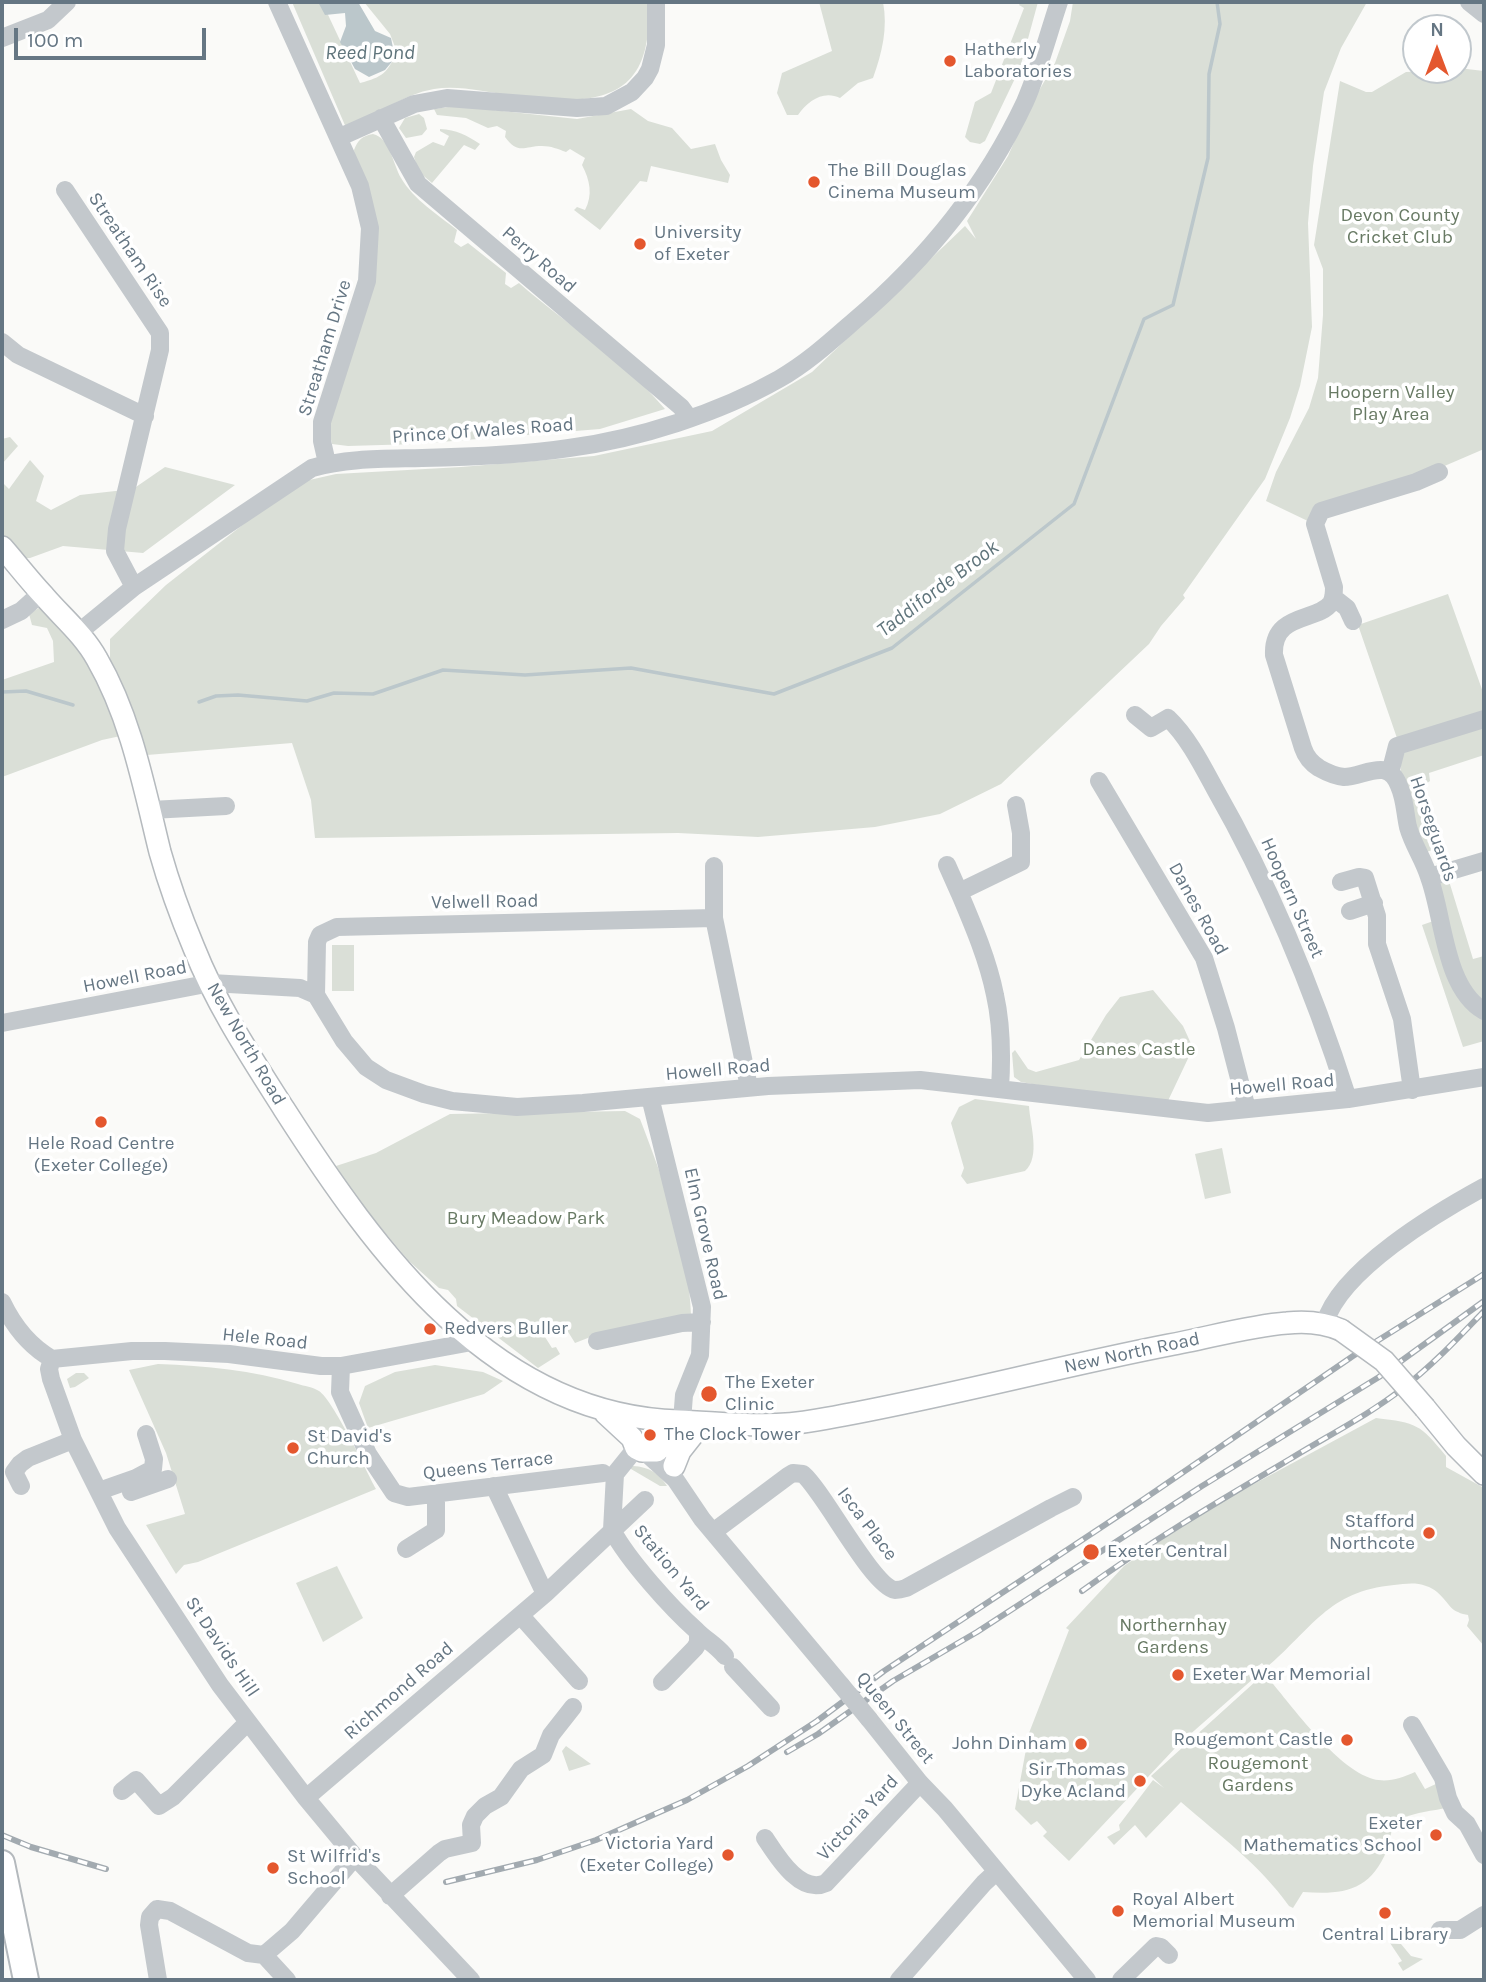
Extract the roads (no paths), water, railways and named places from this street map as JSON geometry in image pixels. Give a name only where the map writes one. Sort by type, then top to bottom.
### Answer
[{"type":"highway","points":[[2,1863],[26,1980]]},
{"type":"main road","name":"New North Road","points":[[2,547],[96,657],[130,738],[163,862],[184,921],[224,1013],[334,1187],[415,1288],[472,1342],[540,1382],[598,1409],[650,1438],[689,1427],[756,1426],[813,1421],[1284,1323],[1333,1326]]},
{"type":"main road","points":[[1333,1326],[1384,1361],[1456,1446],[1484,1474]]},
{"type":"main road","points":[[675,1472],[689,1427]]},
{"type":"street","points":[[2,38],[48,20],[67,2]]},
{"type":"street","name":"Streatham Drive","points":[[277,2],[340,137],[360,186],[370,228],[367,281],[322,422],[322,441],[327,463]]},
{"type":"street","points":[[340,137],[414,104],[447,98],[577,108],[606,106],[632,92],[650,69],[656,46],[656,2]]},
{"type":"street","name":"Prince Of Wales Road","points":[[327,463],[570,448],[689,418],[779,379],[826,346],[888,292],[932,247],[992,163],[1026,100],[1059,2]]},
{"type":"street","points":[[1469,2],[1484,14]]},
{"type":"street","name":"Perry Road","points":[[381,118],[418,184],[681,407],[689,418]]},
{"type":"street","name":"Streatham Rise","points":[[65,190],[160,333],[160,350],[117,529],[115,551],[134,587]]},
{"type":"street","points":[[2,342],[12,360],[145,416]]},
{"type":"street","points":[[78,633],[134,587],[293,479],[327,463]]},
{"type":"street","points":[[1353,621],[1348,608],[1333,597],[1334,587],[1315,524],[1321,511],[1416,482],[1439,471]]},
{"type":"street","points":[[2,620],[21,611],[41,593]]},
{"type":"street","name":"Horseguards","points":[[1333,597],[1325,608],[1286,626],[1274,646],[1274,655],[1303,748],[1308,760],[1331,774],[1347,777],[1376,769],[1390,773],[1398,781],[1409,829],[1430,877],[1454,972],[1465,996],[1484,1011]]},
{"type":"street","name":"Hoopern Street","points":[[1135,715],[1151,728],[1168,718],[1208,776],[1266,883],[1331,1043],[1348,1099]]},
{"type":"street","points":[[1390,773],[1397,746],[1484,719]]},
{"type":"street","name":"Danes Road","points":[[1100,780],[1204,958],[1247,1109]]},
{"type":"street","points":[[959,892],[1021,862],[1021,833],[1016,805]]},
{"type":"street","points":[[150,810],[226,806]]},
{"type":"street","points":[[1430,877],[1484,861]]},
{"type":"street","points":[[713,866],[714,918],[749,1087]]},
{"type":"street","points":[[947,866],[980,944],[995,995],[1001,1041],[1000,1088]]},
{"type":"street","points":[[1341,882],[1365,878],[1374,903],[1378,924],[1377,944],[1402,1019],[1412,1090]]},
{"type":"street","points":[[1350,911],[1374,903]]},
{"type":"street","name":"Velwell Road","points":[[316,995],[317,943],[320,934],[337,927],[714,918]]},
{"type":"street","name":"Howell Road","points":[[2,1023],[211,983],[300,988],[316,995],[344,1041],[366,1067],[386,1080],[452,1101],[517,1107],[749,1087],[920,1080],[1168,1110],[1208,1112],[1348,1099],[1484,1077]]},
{"type":"street","name":"Elm Grove Road","points":[[650,1097],[700,1290],[700,1355],[684,1395],[689,1427]]},
{"type":"street","points":[[1333,1326],[1332,1307],[1349,1283],[1415,1229],[1484,1187]]},
{"type":"street","points":[[2,1302],[16,1327],[34,1348],[52,1359]]},
{"type":"street","points":[[597,1340],[682,1323],[702,1322]]},
{"type":"street","name":"Hele Road","points":[[52,1359],[132,1351],[165,1351],[229,1354],[321,1366],[341,1366],[472,1342]]},
{"type":"street","name":"St Davids Hill","points":[[52,1359],[49,1368],[51,1379],[72,1440],[127,1544],[219,1685],[355,1857],[471,1980]]},
{"type":"street","name":"Queens Terrace","points":[[341,1366],[340,1392],[368,1454],[387,1486],[400,1496],[603,1473]]},
{"type":"street","points":[[102,1496],[153,1469],[154,1459],[146,1434]]},
{"type":"street","points":[[612,1530],[615,1474],[650,1438]]},
{"type":"street","name":"Queen Street","points":[[650,1438],[713,1532],[1087,1980]]},
{"type":"street","points":[[21,1486],[14,1472],[20,1464],[72,1440]]},
{"type":"street","name":"Isca Place","points":[[713,1532],[797,1472],[803,1474],[876,1573],[891,1588],[898,1590],[1073,1497]]},
{"type":"street","points":[[102,1496],[168,1479]]},
{"type":"street","points":[[494,1486],[545,1594]]},
{"type":"street","points":[[406,1549],[436,1530],[436,1494]]},
{"type":"street","name":"Richmond Road","points":[[306,1798],[521,1616],[645,1500]]},
{"type":"street","name":"Station Yard","points":[[612,1530],[617,1540],[659,1591],[698,1633],[714,1643],[771,1708]]},
{"type":"street","points":[[521,1616],[579,1681]]},
{"type":"street","points":[[662,1682],[695,1648],[698,1633]]},
{"type":"street","points":[[390,1896],[445,1849],[472,1843],[471,1825],[475,1816],[500,1797],[521,1769],[543,1755],[551,1735],[573,1707]]},
{"type":"street","points":[[121,1791],[136,1780],[159,1806],[173,1797],[248,1722]]},
{"type":"street","points":[[1412,1725],[1443,1778],[1455,1813],[1467,1824],[1484,1833]]},
{"type":"street","name":"Victoria Yard","points":[[765,1838],[793,1874],[806,1882],[821,1885],[827,1883],[920,1783]]},
{"type":"street","points":[[1467,1824],[1484,1855]]},
{"type":"street","points":[[264,1955],[292,1931],[355,1857]]},
{"type":"street","points":[[900,1980],[996,1872]]},
{"type":"street","points":[[158,1980],[149,1925],[150,1917],[157,1909],[170,1911],[248,1954],[264,1955],[287,1980]]},
{"type":"street","points":[[1440,1930],[1460,1930],[1484,1915]]},
{"type":"street","points":[[437,1944],[447,1948],[487,1980]]},
{"type":"street","points":[[1121,1980],[1156,1946],[1169,1955]]},
{"type":"water","name":"Reed Pond","points":[[318,2],[358,2],[375,31],[391,38],[395,58],[385,70],[369,77],[355,69],[340,42],[346,26],[345,13],[325,15]]},
{"type":"waterway","name":"Taddiforde Brook","points":[[199,702],[216,696],[238,695],[307,701],[334,693],[373,694],[443,670],[525,675],[631,668],[774,694],[892,648],[1074,504],[1144,319],[1173,305],[1208,158],[1209,74],[1220,24],[1217,2]]},
{"type":"waterway","name":"Taddiforde Brook","points":[[2,692],[26,691],[73,705]]},
{"type":"railway","points":[[446,1882],[537,1860],[596,1840],[687,1800],[748,1766],[817,1721],[884,1671],[1144,1499],[1353,1356],[1484,1274]]},
{"type":"railway","points":[[787,1752],[818,1734],[893,1681],[977,1632],[1202,1486],[1379,1377],[1484,1301]]},
{"type":"railway","points":[[1082,1591],[1184,1522],[1390,1398],[1435,1361],[1484,1311]]},
{"type":"railway","points":[[2,1835],[31,1847],[106,1869]]},
{"type":"place","name":"Hatherly Laboratories","points":[[950,61]]},
{"type":"place","name":"The Bill Douglas Cinema Museum","points":[[814,182]]},
{"type":"place","name":"University of Exeter","points":[[640,244]]},
{"type":"place","name":"Hele Road Centre (Exeter College)","points":[[101,1122]]},
{"type":"place","name":"Redvers Buller","points":[[430,1329]]},
{"type":"place","name":"The Exeter Clinic","points":[[709,1394]]},
{"type":"place","name":"The Clock Tower","points":[[650,1435]]},
{"type":"place","name":"St David's Church","points":[[293,1448]]},
{"type":"place","name":"Stafford Northcote","points":[[1429,1533]]},
{"type":"place","name":"Exeter Central","points":[[1091,1552]]},
{"type":"place","name":"Exeter War Memorial","points":[[1178,1675]]},
{"type":"place","name":"Rougemont Castle","points":[[1347,1740]]},
{"type":"place","name":"John Dinham","points":[[1081,1744]]},
{"type":"place","name":"Sir Thomas Dyke Acland","points":[[1140,1781]]},
{"type":"place","name":"Exeter Mathematics School","points":[[1436,1835]]},
{"type":"place","name":"Victoria Yard (Exeter College)","points":[[728,1855]]},
{"type":"place","name":"St Wilfrid's School","points":[[273,1868]]},
{"type":"place","name":"Royal Albert Memorial Museum","points":[[1118,1911]]},
{"type":"place","name":"Central Library","points":[[1385,1913]]},
{"type":"park label","name":"Devon County Cricket Club","points":[[1400,227]]},
{"type":"park label","name":"Hoopern Valley Play Area","points":[[1391,404]]},
{"type":"park label","name":"Danes Castle","points":[[1139,1050]]},
{"type":"park label","name":"Bury Meadow Park","points":[[526,1219]]},
{"type":"park label","name":"Northernhay Gardens","points":[[1173,1637]]},
{"type":"park label","name":"Rougemont Gardens","points":[[1258,1775]]}]
